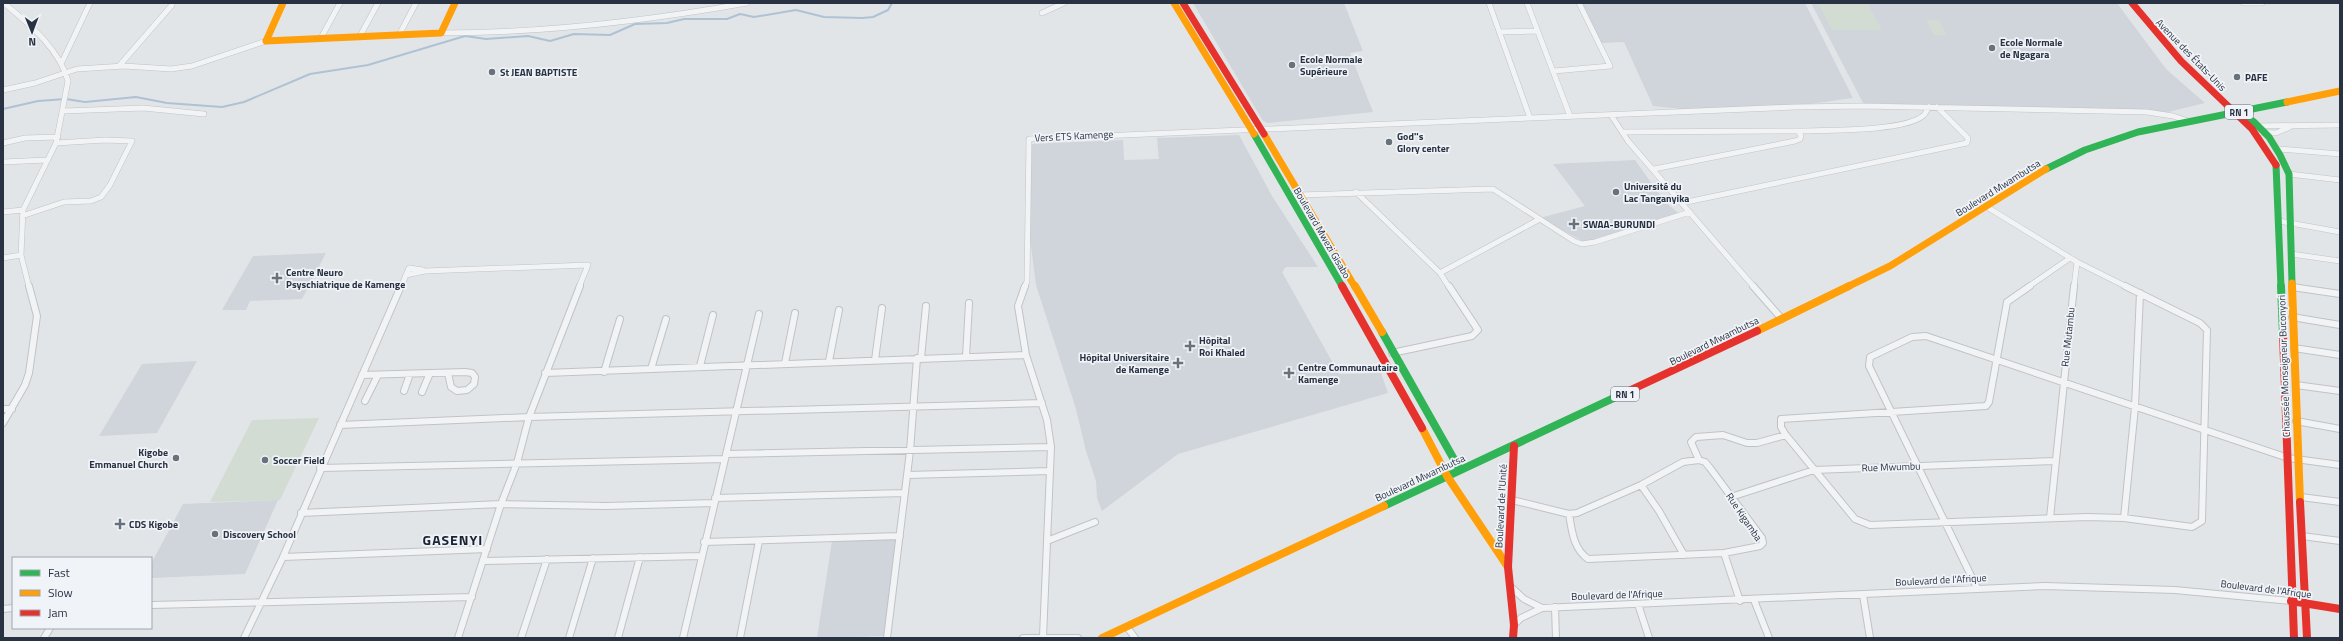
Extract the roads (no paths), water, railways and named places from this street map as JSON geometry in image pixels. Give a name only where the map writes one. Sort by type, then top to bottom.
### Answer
[{"type":"main road","points":[[283,3],[266,41],[440,33],[455,3]]},
{"type":"main road","name":"Boulevard Mwezi Gisabo","points":[[1174,3],[1252,129],[1399,385],[1447,476]]},
{"type":"main road","name":"Boulevard Mwezi Gisabo","points":[[1183,3],[1260,128],[1392,353],[1423,402],[1460,470]]},
{"type":"main road","name":"Avenue des États-Unis","points":[[2132,3],[2163,42],[2222,102],[2238,112]]},
{"type":"main road","name":"Boulevard Mwambutsa","points":[[1102,638],[1514,446],[1890,266],[1987,207],[2044,170],[2085,150],[2138,132],[2340,91]]},
{"type":"main road","name":"Chaussée Monseigneur Buconyori","points":[[2238,112],[2253,128],[2275,159],[2277,167],[2294,638]]},
{"type":"main road","name":"Chaussée Monseigneur Buconyori","points":[[2253,128],[2264,133],[2279,149],[2289,174],[2296,421],[2301,497],[2304,604],[2307,638]]},
{"type":"main road","points":[[1330,267],[1340,264]]},
{"type":"main road","name":"Boulevard de l'Unité","points":[[1513,638],[1514,625],[1508,567],[1514,446]]},
{"type":"main road","name":"Boulevard de l'Unité","points":[[1447,476],[1508,567]]},
{"type":"main road","name":"Boulevard de l'Afrique","points":[[2292,601],[2340,609]]},
{"type":"street","points":[[3,423],[12,409],[29,373],[37,316],[22,255],[22,213],[57,140],[64,111],[68,81],[62,62],[29,25],[4,3]]},
{"type":"street","points":[[62,62],[74,37],[82,15],[90,3]]},
{"type":"street","points":[[321,38],[340,3]]},
{"type":"street","points":[[360,36],[378,3]]},
{"type":"street","points":[[399,35],[416,3]]},
{"type":"street","points":[[440,33],[475,33],[663,18],[747,3]]},
{"type":"street","points":[[1042,14],[1064,3]]},
{"type":"street","points":[[1489,3],[1530,118]]},
{"type":"street","points":[[1527,3],[1570,116]]},
{"type":"street","points":[[1554,71],[1604,68],[1610,66],[1579,3]]},
{"type":"street","points":[[2244,3],[2262,3]]},
{"type":"street","points":[[119,66],[172,5]]},
{"type":"street","points":[[1499,32],[1537,31]]},
{"type":"street","points":[[3,90],[20,87],[66,71],[77,69],[119,66],[171,69],[186,67],[225,56],[266,41]]},
{"type":"street","points":[[1252,129],[1370,126],[1795,107],[1937,107],[2147,112],[2173,116],[2189,122]]},
{"type":"street","points":[[1622,132],[1798,131],[1897,126],[1917,120],[1928,111],[1929,107]]},
{"type":"street","points":[[1682,203],[1967,143],[1968,138],[1937,107]]},
{"type":"street","points":[[64,111],[143,108],[204,114]]},
{"type":"street","points":[[1611,115],[1622,132],[1782,319]]},
{"type":"street","points":[[2253,128],[2340,125]]},
{"type":"street","points":[[2264,133],[2281,132],[2290,127]]},
{"type":"street","name":"Vers ETS Kamenge","points":[[1026,355],[1018,306],[1027,281],[1030,139],[1252,129]]},
{"type":"street","points":[[1654,169],[1794,141],[1800,139],[1798,131]]},
{"type":"street","points":[[3,143],[26,138],[132,141],[116,175],[101,197],[91,201],[64,202],[22,213],[3,212]]},
{"type":"street","points":[[2279,149],[2340,154]]},
{"type":"street","points":[[3,162],[47,160]]},
{"type":"street","points":[[2289,174],[2340,180]]},
{"type":"street","points":[[1290,197],[1299,195],[1356,192],[1493,189],[1538,220],[1582,244],[1595,242],[1690,212]]},
{"type":"street","points":[[1356,192],[1440,273],[1476,326],[1476,334],[1472,336],[1392,353]]},
{"type":"street","points":[[1987,207],[2077,262],[2200,323],[2207,330],[2202,520],[2198,526],[2192,527],[2124,518],[2050,518],[1870,526],[1861,523],[1850,515],[1786,435],[1781,427],[1781,419],[1788,417],[1986,406],[1989,402],[2007,302],[2070,258]]},
{"type":"street","points":[[1440,273],[1538,220]]},
{"type":"street","points":[[2279,221],[2340,232]]},
{"type":"street","points":[[2291,254],[2340,261]]},
{"type":"street","points":[[3,258],[22,255]]},
{"type":"street","name":"Rue Mutambu","points":[[2050,518],[2077,262]]},
{"type":"street","points":[[244,638],[283,557],[320,468],[409,268],[425,271],[588,265],[545,373],[530,417],[517,463],[501,504],[458,638]]},
{"type":"street","points":[[2292,287],[2340,294]]},
{"type":"street","points":[[2124,518],[2135,407],[2140,293]]},
{"type":"street","points":[[966,357],[969,303]]},
{"type":"street","points":[[887,638],[926,306]]},
{"type":"street","points":[[875,360],[882,308]]},
{"type":"street","points":[[829,361],[839,310]]},
{"type":"street","points":[[785,363],[795,313]]},
{"type":"street","points":[[683,638],[704,542],[759,314]]},
{"type":"street","points":[[700,366],[713,315]]},
{"type":"street","points":[[2292,317],[2340,325]]},
{"type":"street","points":[[604,372],[620,319]]},
{"type":"street","points":[[651,369],[666,319]]},
{"type":"street","points":[[1977,588],[1869,366],[1868,361],[1870,357],[1918,335],[2288,458],[2298,461],[2340,465]]},
{"type":"street","points":[[2294,348],[2340,356]]},
{"type":"street","points":[[545,373],[604,372],[746,364],[1026,355],[1047,420],[1051,447],[1044,637]]},
{"type":"street","points":[[362,375],[448,373],[472,373],[475,381],[473,387],[470,390],[457,391],[451,387],[448,373]]},
{"type":"street","points":[[404,390],[410,374]]},
{"type":"street","points":[[422,392],[430,374]]},
{"type":"street","points":[[365,401],[378,375]]},
{"type":"street","points":[[2296,385],[2340,391]]},
{"type":"street","points":[[340,425],[530,417],[1042,403]]},
{"type":"street","points":[[3,409],[12,409]]},
{"type":"street","points":[[2296,421],[2340,429]]},
{"type":"street","points":[[1512,500],[1569,514],[1582,511],[1640,485],[1683,462],[1699,460],[1691,442],[1696,437],[1723,435],[1747,443],[1757,443],[1786,435]]},
{"type":"street","points":[[320,468],[1051,447]]},
{"type":"street","name":"Rue Kigamba","points":[[1699,460],[1705,462],[1762,538],[1763,543],[1760,546],[1724,553]]},
{"type":"street","name":"Rue Mwumbu","points":[[1732,497],[1814,470],[2055,461]]},
{"type":"street","points":[[907,475],[1050,470]]},
{"type":"street","points":[[1640,485],[1662,516],[1684,555]]},
{"type":"street","points":[[301,513],[501,504],[612,506],[904,493]]},
{"type":"street","points":[[2301,497],[2340,502]]},
{"type":"street","points":[[1569,514],[1574,542],[1582,555],[1588,558],[1724,553],[1740,600]]},
{"type":"street","points":[[1047,541],[1095,522]]},
{"type":"street","points":[[704,542],[900,536]]},
{"type":"street","points":[[2302,536],[2340,541]]},
{"type":"street","points":[[740,638],[759,540]]},
{"type":"street","points":[[283,557],[487,549]]},
{"type":"street","points":[[483,561],[701,556]]},
{"type":"street","points":[[618,638],[640,557]]},
{"type":"street","points":[[569,638],[593,558]]},
{"type":"street","points":[[521,638],[547,559]]},
{"type":"street","points":[[1510,587],[1524,599],[1542,608]]},
{"type":"street","name":"Boulevard de l'Afrique","points":[[1514,625],[1521,618],[1542,608],[1863,595],[1977,588],[2144,588],[2292,601]]},
{"type":"street","points":[[1863,595],[1870,638]]},
{"type":"street","points":[[152,605],[472,597]]},
{"type":"street","points":[[1754,600],[1769,638]]},
{"type":"street","points":[[1638,604],[1649,638]]},
{"type":"street","points":[[1555,607],[1556,638]]},
{"type":"street","points":[[1127,627],[1135,638]]},
{"type":"street","points":[[44,638],[49,629]]},
{"type":"street","points":[[1023,638],[1078,638]]},
{"type":"waterway","points":[[3,109],[38,101],[66,99],[85,102],[136,97],[167,103],[222,107],[244,102],[310,74],[368,65],[465,36],[486,39],[528,36],[550,41],[574,34],[610,35],[635,24],[667,23],[684,19],[727,19],[740,14],[754,17],[796,10],[824,17],[862,18],[873,17],[888,10],[892,3]]},
{"type":"place","name":"Ecole Normale de Ngagara","points":[[1992,48]]},
{"type":"place","name":"Ecole Normale Supérieure","points":[[1292,65]]},
{"type":"place","name":"St JEAN BAPTISTE","points":[[492,72]]},
{"type":"place","name":"PAFE","points":[[2237,77]]},
{"type":"place","name":"God''s Glory center","points":[[1389,142]]},
{"type":"place","name":"Université du Lac Tanganyika","points":[[1616,192]]},
{"type":"place","name":"SWAA-BURUNDI","points":[[1574,224]]},
{"type":"place","name":"Centre Neuro Psyschiatrique de Kamenge","points":[[277,278]]},
{"type":"place","name":"Hôpital Roi Khaled","points":[[1190,346]]},
{"type":"place","name":"Hôpital Universitaire de Kamenge","points":[[1178,363]]},
{"type":"place","name":"Centre Communautaire Kamenge","points":[[1289,373]]},
{"type":"place","name":"Kigobe Emmanuel Church","points":[[176,458]]},
{"type":"place","name":"Soccer Field","points":[[265,460]]},
{"type":"place","name":"CDS Kigobe","points":[[120,524]]},
{"type":"place","name":"Discovery School","points":[[215,534]]},
{"type":"district","name":"GASENYI","points":[[453,539]]}]
